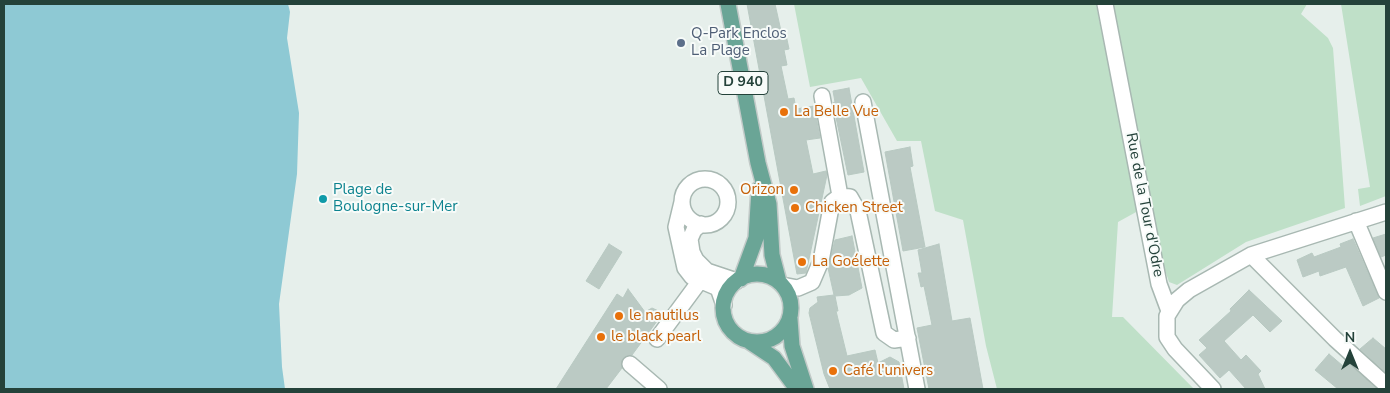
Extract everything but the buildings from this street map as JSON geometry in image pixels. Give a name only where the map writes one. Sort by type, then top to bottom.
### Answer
[{"type":"main road","name":"D 940","points":[[728,4],[758,163],[768,204],[772,255],[781,284]]},
{"type":"main road","name":"D 940","points":[[739,280],[752,252],[757,231],[758,163]]},
{"type":"main road","points":[[797,389],[774,358],[737,336],[725,319],[724,306],[727,293],[739,280],[760,275],[781,284],[790,301],[794,353],[806,389]]},
{"type":"main road","points":[[750,342],[764,342],[774,338],[783,331],[790,319]]},
{"type":"street","name":"Rue de la Tour d'Odre","points":[[1104,4],[1159,284],[1170,311],[1166,323],[1170,343],[1213,389]]},
{"type":"street","points":[[822,96],[840,196]]},
{"type":"street","points":[[863,102],[917,389]]},
{"type":"street","points":[[682,202],[688,217],[702,224],[713,223],[725,212],[727,197],[722,186],[711,180],[698,180],[685,190],[682,202],[676,227],[685,268],[689,275],[739,280]]},
{"type":"street","points":[[781,284],[802,287],[814,280],[821,261],[830,206],[840,196],[850,197],[856,205],[884,333],[894,340],[908,338]]},
{"type":"street","points":[[1170,311],[1177,300],[1189,290],[1251,255],[1386,212]]},
{"type":"street","points":[[1356,221],[1386,292]]},
{"type":"street","points":[[702,224],[693,233],[690,243],[704,276],[718,288],[724,306]]},
{"type":"street","points":[[1251,255],[1343,347],[1386,385]]},
{"type":"street","points":[[657,339],[704,276]]},
{"type":"street","points":[[630,364],[659,389]]},
{"type":"green space","points":[[794,4],[1096,4],[1138,211],[1118,222],[1112,317],[1123,317],[1194,389],[997,389],[986,346],[963,220],[935,211],[921,141],[897,141],[861,78],[810,87]]},
{"type":"green space","points":[[1112,4],[1307,4],[1301,14],[1328,38],[1333,48],[1345,208],[1246,242],[1177,285],[1169,282],[1164,267]]},
{"type":"green space","points":[[1341,4],[1386,4],[1386,196],[1360,206],[1358,189],[1370,187]]},
{"type":"water","points":[[4,4],[288,4],[290,12],[287,38],[299,113],[297,174],[279,304],[285,389],[4,389]]},
{"type":"place","name":"Q-Park Enclos La Plage","points":[[681,43]]},
{"type":"place","name":"La Belle Vue","points":[[784,112]]},
{"type":"place","name":"Orizon","points":[[794,190]]},
{"type":"place","name":"Plage de Boulogne-sur-Mer","points":[[323,199]]},
{"type":"place","name":"Chicken Street","points":[[795,208]]},
{"type":"place","name":"La Goélette","points":[[802,262]]},
{"type":"place","name":"le nautilus","points":[[619,316]]},
{"type":"place","name":"le black pearl","points":[[601,337]]},
{"type":"place","name":"Café l'univers","points":[[833,371]]}]
